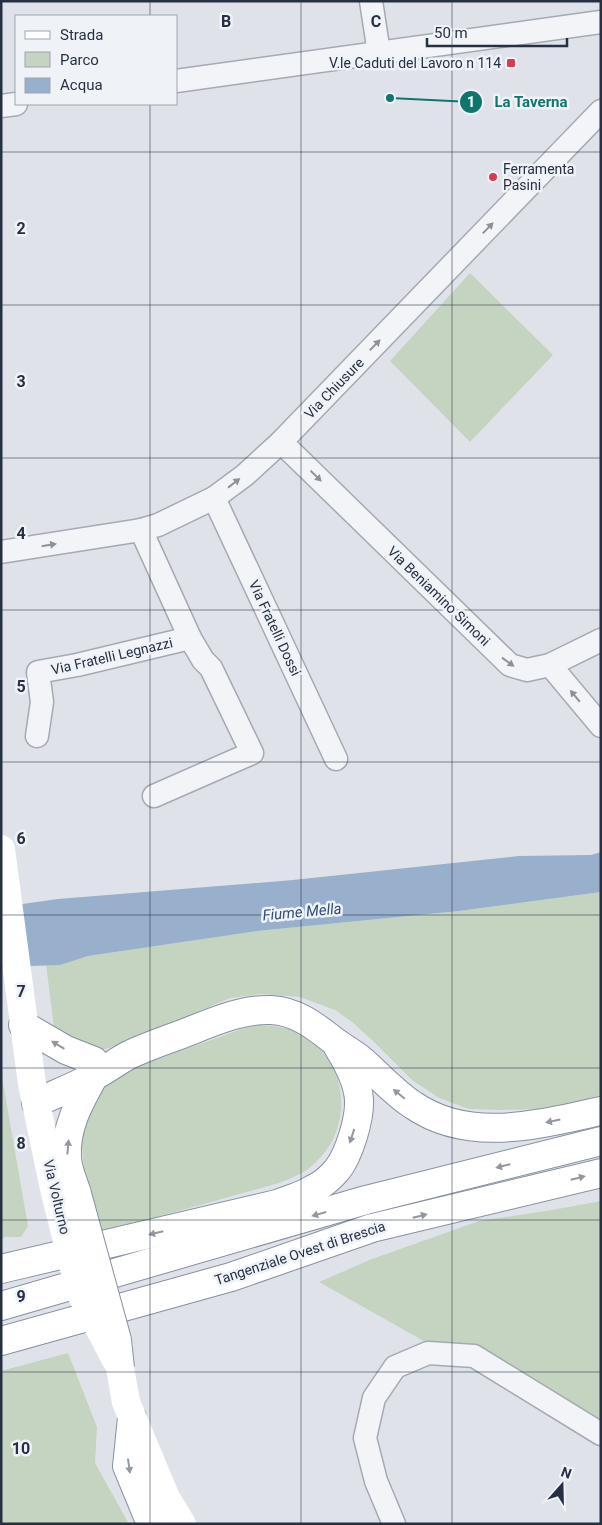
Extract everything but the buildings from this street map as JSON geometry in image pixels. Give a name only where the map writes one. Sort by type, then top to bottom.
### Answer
[{"type":"main road","name":"Via Volturno","points":[[1,849],[23,1023],[34,1093],[66,1194]]},
{"type":"main road","points":[[34,1093],[69,1073],[94,1069],[218,1020],[249,1012],[271,1010],[294,1014],[314,1025],[358,1058],[414,1106],[451,1122],[481,1128],[506,1128],[528,1126],[601,1110]]},
{"type":"main road","points":[[23,1023],[94,1069]]},
{"type":"main road","points":[[1,1270],[277,1204],[312,1190],[338,1169],[358,1120],[359,1100],[356,1082],[335,1041]]},
{"type":"main road","points":[[94,1069],[73,1116],[69,1132],[66,1194],[117,1340],[126,1402],[166,1498],[182,1524]]},
{"type":"main road","name":"Tangenziale Ovest di Brescia","points":[[1,1306],[366,1200],[601,1141]]},
{"type":"main road","name":"Tangenziale Ovest di Brescia","points":[[1,1341],[231,1277],[372,1228],[601,1173]]},
{"type":"main road","points":[[1,1359],[215,1298],[311,1266],[372,1228]]},
{"type":"main road","points":[[132,1418],[127,1466],[151,1524]]},
{"type":"street","points":[[371,1],[379,53]]},
{"type":"street","points":[[178,81],[601,22]]},
{"type":"street","points":[[1,106],[15,104]]},
{"type":"street","name":"Via Chiusure","points":[[1,552],[141,530],[158,525],[214,498],[245,475],[281,442],[601,112]]},
{"type":"street","name":"Via Beniamino Simoni","points":[[281,442],[510,665],[526,670],[550,665],[601,640]]},
{"type":"street","name":"Via Fratelli Dossi","points":[[214,498],[336,759]]},
{"type":"street","name":"Via Fratelli Legnazzi","points":[[141,530],[190,638],[203,660],[211,668],[252,753],[154,796]]},
{"type":"street","name":"Via Fratelli Legnazzi","points":[[37,736],[42,702],[38,672],[77,665],[190,638]]},
{"type":"street","points":[[550,665],[601,726]]},
{"type":"street","points":[[394,1524],[376,1481],[365,1438],[374,1398],[395,1367],[404,1363],[428,1353],[474,1356],[601,1434]]},
{"type":"green space","points":[[470,273],[553,355],[470,442],[390,361]]},
{"type":"green space","points":[[601,892],[601,1095],[551,1109],[469,1109],[439,1098],[412,1080],[352,1022],[335,1010],[300,997],[261,994],[230,998],[120,1045],[98,1051],[55,1036],[46,964],[60,964],[88,956],[257,931],[459,911]]},
{"type":"green space","points":[[259,1025],[276,1026],[299,1032],[319,1047],[330,1061],[338,1078],[341,1114],[336,1132],[328,1149],[307,1170],[279,1183],[99,1233],[84,1172],[81,1134],[99,1091],[109,1080],[127,1070],[242,1029]]},
{"type":"green space","points":[[1,1071],[28,1226],[21,1237],[5,1237],[1,1239]]},
{"type":"green space","points":[[601,1201],[601,1428],[436,1348],[319,1282],[372,1259],[479,1221]]},
{"type":"green space","points":[[68,1353],[97,1427],[95,1463],[129,1524],[1,1524],[1,1371]]},
{"type":"water","name":"Fiume Mella","points":[[601,852],[601,892],[459,911],[257,931],[88,956],[60,965],[1,967],[1,907],[58,899],[293,880],[519,856],[591,855]]},
{"type":"place","name":"V.le Caduti del Lavoro n 114","points":[[511,63]]},
{"type":"place","name":"La Taverna","points":[[390,98]]},
{"type":"place","name":"Ferramenta Pasini","points":[[493,177]]}]
